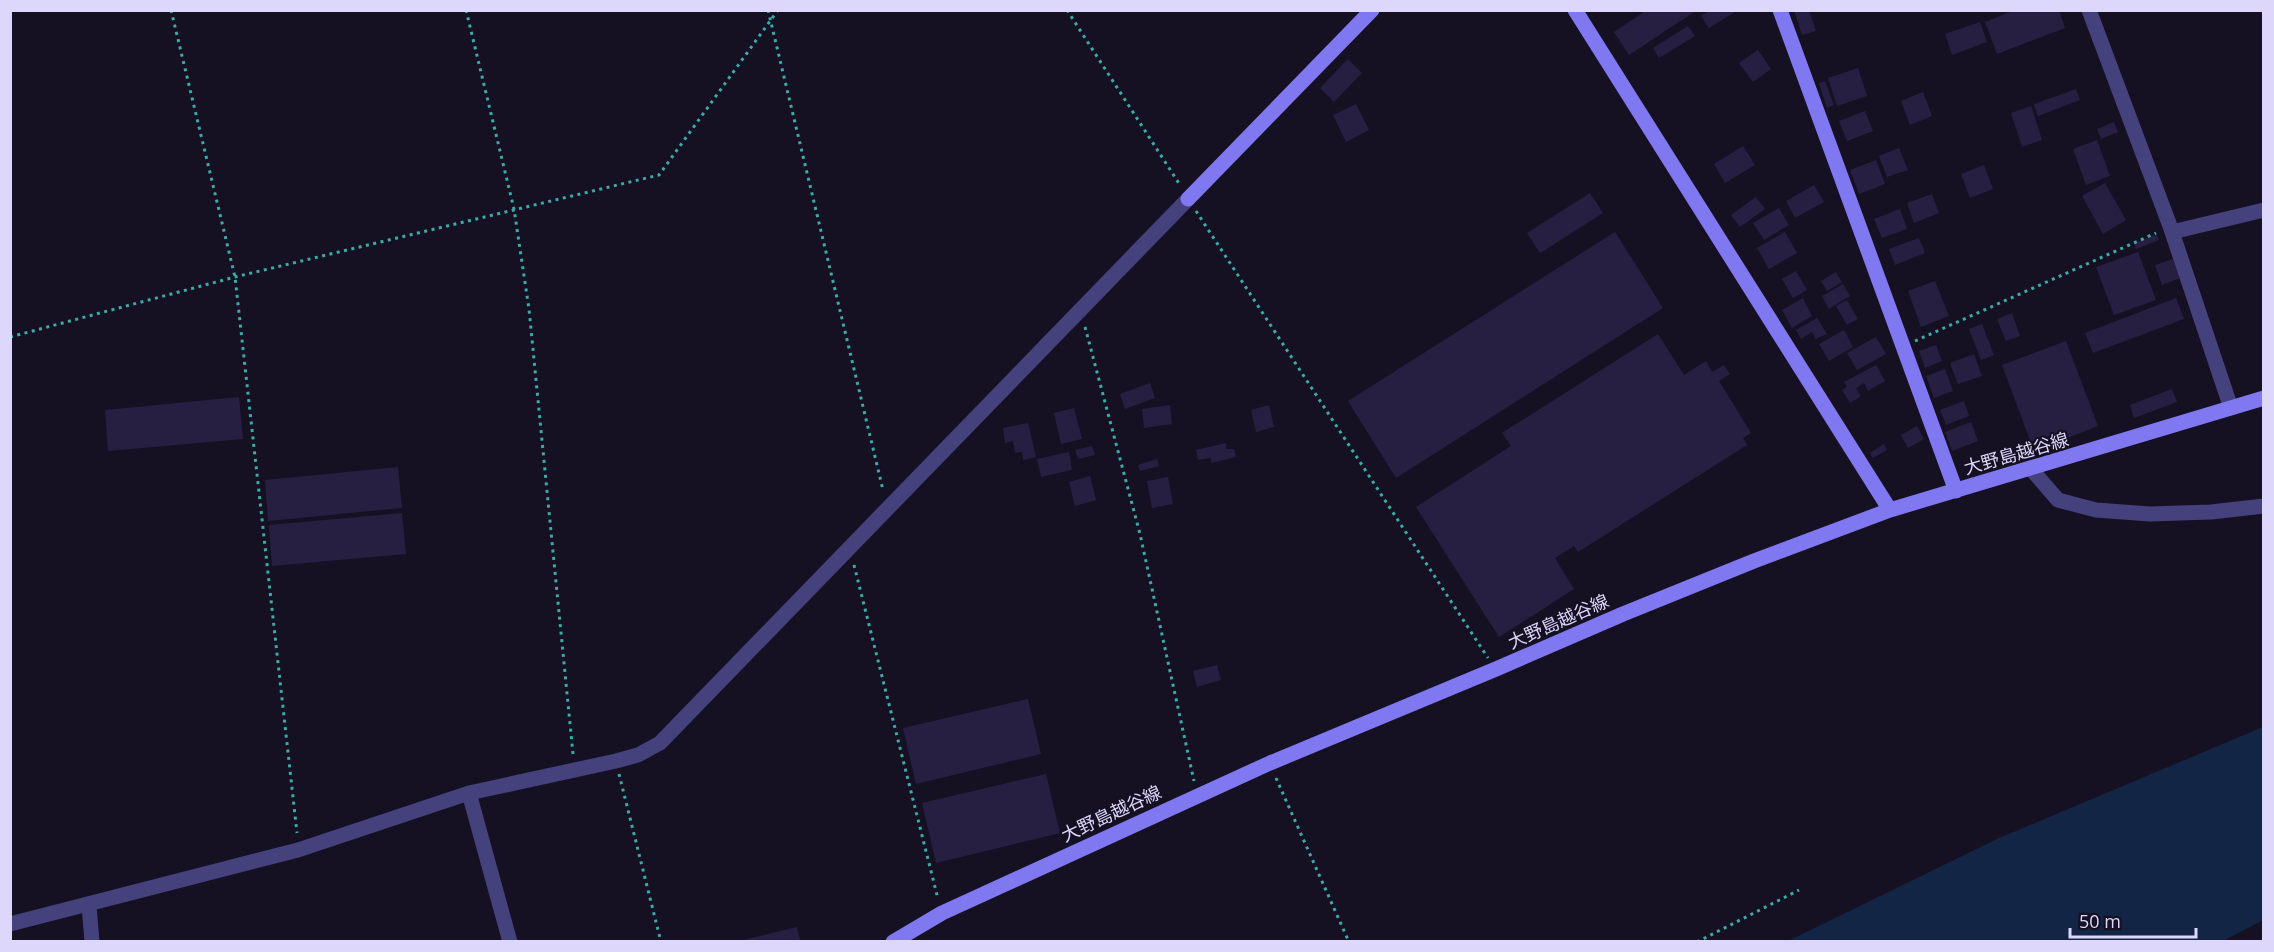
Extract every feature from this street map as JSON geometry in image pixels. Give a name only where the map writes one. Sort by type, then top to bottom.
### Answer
[{"type":"main road","points":[[1188,198],[1372,10]]},
{"type":"main road","points":[[1575,10],[1890,510]]},
{"type":"main road","points":[[1780,10],[1956,490]]},
{"type":"main road","name":"大野島越谷線","points":[[893,942],[942,913],[1197,795],[1623,614],[1754,561],[1890,510],[2264,398]]},
{"type":"street","points":[[2089,10],[2171,229],[2231,408]]},
{"type":"street","points":[[10,924],[298,850],[469,792],[616,761],[638,755],[660,743],[1188,198]]},
{"type":"street","points":[[2171,229],[2264,210]]},
{"type":"street","points":[[2031,469],[2058,500],[2096,510],[2150,514],[2211,512],[2264,506]]},
{"type":"street","points":[[469,792],[510,942]]},
{"type":"street","points":[[89,905],[92,942]]},
{"type":"path","points":[[171,10],[235,277],[298,850]]},
{"type":"path","points":[[466,10],[514,209],[529,309],[574,770]]},
{"type":"path","points":[[768,10],[887,507]]},
{"type":"path","points":[[10,337],[235,277],[659,175],[778,10]]},
{"type":"path","points":[[1067,10],[1496,669]]},
{"type":"path","points":[[1903,347],[2171,229]]},
{"type":"path","points":[[1080,311],[1140,534],[1197,795]]},
{"type":"path","points":[[850,549],[942,913]]},
{"type":"path","points":[[616,761],[661,942]]},
{"type":"path","points":[[1270,763],[1349,942]]},
{"type":"path","points":[[1697,942],[1799,890]]},
{"type":"water","points":[[2263,727],[2263,920],[2223,941],[1788,941],[1997,839]]},
{"type":"building","points":[[1647,10],[1693,10],[1694,12],[1629,55],[1614,32]]},
{"type":"building","points":[[1710,10],[1738,10],[1709,28],[1701,16]]},
{"type":"building","points":[[1794,10],[1809,10],[1816,31],[1802,35]]},
{"type":"building","points":[[2015,10],[2059,10],[2065,28],[1997,54],[1985,22]]},
{"type":"building","points":[[1980,22],[1987,42],[1952,55],[1945,34]]},
{"type":"building","points":[[1688,26],[1695,36],[1659,58],[1653,48]]},
{"type":"building","points":[[1758,50],[1771,69],[1753,82],[1739,63]]},
{"type":"building","points":[[1348,59],[1362,73],[1334,102],[1320,88]]},
{"type":"building","points":[[1858,68],[1867,96],[1837,106],[1828,78]]},
{"type":"building","points":[[1825,81],[1834,105],[1827,108],[1819,83]]},
{"type":"building","points":[[2076,89],[2080,100],[2038,116],[2034,104]]},
{"type":"building","points":[[1923,92],[1932,116],[1910,125],[1901,101]]},
{"type":"building","points":[[1356,104],[1369,130],[1346,142],[1333,115]]},
{"type":"building","points":[[2031,106],[2042,140],[2022,147],[2011,113]]},
{"type":"building","points":[[1865,111],[1873,131],[1847,141],[1839,121]]},
{"type":"building","points":[[2114,122],[2118,132],[2101,139],[2097,129]]},
{"type":"building","points":[[2097,140],[2110,176],[2086,185],[2073,149]]},
{"type":"building","points":[[1743,146],[1755,165],[1725,183],[1714,164]]},
{"type":"building","points":[[1899,148],[1908,170],[1887,177],[1879,156]]},
{"type":"building","points":[[1876,160],[1885,184],[1859,194],[1850,170]]},
{"type":"building","points":[[1984,165],[1993,189],[1970,198],[1961,174]]},
{"type":"building","points":[[2105,183],[2126,220],[2103,234],[2082,196]]},
{"type":"building","points":[[1814,185],[1824,202],[1795,218],[1786,201]]},
{"type":"building","points":[[1590,193],[1603,213],[1540,253],[1527,233]]},
{"type":"building","points":[[1932,194],[1939,213],[1914,223],[1907,203]]},
{"type":"building","points":[[1756,197],[1765,209],[1740,227],[1731,215]]},
{"type":"building","points":[[1779,208],[1789,225],[1764,240],[1753,223]]},
{"type":"building","points":[[1900,209],[1907,229],[1882,238],[1874,219]]},
{"type":"building","points":[[1615,232],[1663,308],[1396,478],[1348,401]]},
{"type":"building","points":[[1785,232],[1797,253],[1769,269],[1757,248]]},
{"type":"building","points":[[2157,234],[2159,240],[2136,249],[2134,243]]},
{"type":"building","points":[[1919,238],[1925,253],[1895,265],[1889,249]]},
{"type":"building","points":[[2138,252],[2156,300],[2114,315],[2096,267]]},
{"type":"building","points":[[2173,259],[2180,278],[2162,285],[2155,265]]},
{"type":"building","points":[[1796,271],[1807,290],[1793,298],[1782,279]]},
{"type":"building","points":[[1836,272],[1842,282],[1827,291],[1821,281]]},
{"type":"building","points":[[1935,281],[1949,316],[1921,327],[1908,291]]},
{"type":"building","points":[[1843,284],[1850,296],[1829,309],[1822,296]]},
{"type":"building","points":[[1803,298],[1812,316],[1792,328],[1782,310]]},
{"type":"building","points":[[2176,298],[2184,319],[2093,353],[2085,333]]},
{"type":"building","points":[[1847,300],[1858,319],[1847,325],[1836,306]]},
{"type":"building","points":[[2012,313],[2020,336],[2006,341],[1997,319]]},
{"type":"building","points":[[1817,318],[1827,334],[1816,339],[1812,332],[1801,339],[1796,330]]},
{"type":"building","points":[[1982,324],[1994,355],[1981,360],[1969,329]]},
{"type":"building","points":[[1844,330],[1853,347],[1829,361],[1819,344]]},
{"type":"building","points":[[1658,334],[1684,375],[1706,361],[1712,372],[1724,365],[1730,374],[1719,381],[1751,433],[1743,438],[1747,445],[1578,552],[1574,546],[1555,558],[1574,589],[1499,637],[1416,507],[1511,446],[1502,433]]},
{"type":"building","points":[[1876,337],[1886,354],[1857,370],[1847,353]]},
{"type":"building","points":[[2066,341],[2098,426],[2034,451],[2002,365]]},
{"type":"building","points":[[1936,345],[1942,361],[1925,368],[1919,351]]},
{"type":"building","points":[[1974,354],[1982,376],[1958,384],[1950,363]]},
{"type":"building","points":[[1876,365],[1885,381],[1868,391],[1864,383],[1856,388],[1861,396],[1850,403],[1842,390],[1847,387],[1844,382]]},
{"type":"building","points":[[1945,369],[1953,391],[1934,398],[1926,376]]},
{"type":"building","points":[[1150,383],[1155,398],[1125,409],[1120,394]]},
{"type":"building","points":[[2172,389],[2177,402],[2134,418],[2130,405]]},
{"type":"building","points":[[239,397],[243,439],[108,451],[105,410]]},
{"type":"building","points":[[1964,401],[1969,416],[1946,425],[1940,410]]},
{"type":"building","points":[[1170,405],[1172,424],[1144,428],[1142,409]]},
{"type":"building","points":[[1269,405],[1274,427],[1256,432],[1251,410]]},
{"type":"building","points":[[1074,408],[1082,439],[1061,444],[1054,413]]},
{"type":"building","points":[[1971,422],[1978,441],[1952,451],[1945,432]]},
{"type":"building","points":[[1028,423],[1036,457],[1023,460],[1022,452],[1015,453],[1013,441],[1005,443],[1003,428]]},
{"type":"building","points":[[1917,426],[1924,439],[1908,448],[1901,435]]},
{"type":"building","points":[[1226,443],[1226,449],[1234,449],[1236,457],[1211,463],[1211,458],[1198,460],[1196,450]]},
{"type":"building","points":[[1884,444],[1887,450],[1873,458],[1870,453]]},
{"type":"building","points":[[1092,446],[1095,455],[1078,459],[1075,450]]},
{"type":"building","points":[[1069,452],[1072,470],[1041,477],[1037,459]]},
{"type":"building","points":[[1157,459],[1159,466],[1140,471],[1138,465]]},
{"type":"building","points":[[398,467],[402,508],[268,521],[265,480]]},
{"type":"building","points":[[1090,476],[1096,500],[1075,506],[1069,482]]},
{"type":"building","points":[[1168,477],[1173,504],[1152,508],[1147,481]]},
{"type":"building","points":[[402,513],[406,554],[272,566],[269,525]]},
{"type":"building","points":[[1217,665],[1221,680],[1197,687],[1193,671]]},
{"type":"building","points":[[1028,699],[1041,754],[916,784],[903,728]]},
{"type":"building","points":[[1046,774],[1060,833],[936,863],[922,803]]},
{"type":"building","points":[[797,927],[800,940],[739,942],[739,941]]}]
